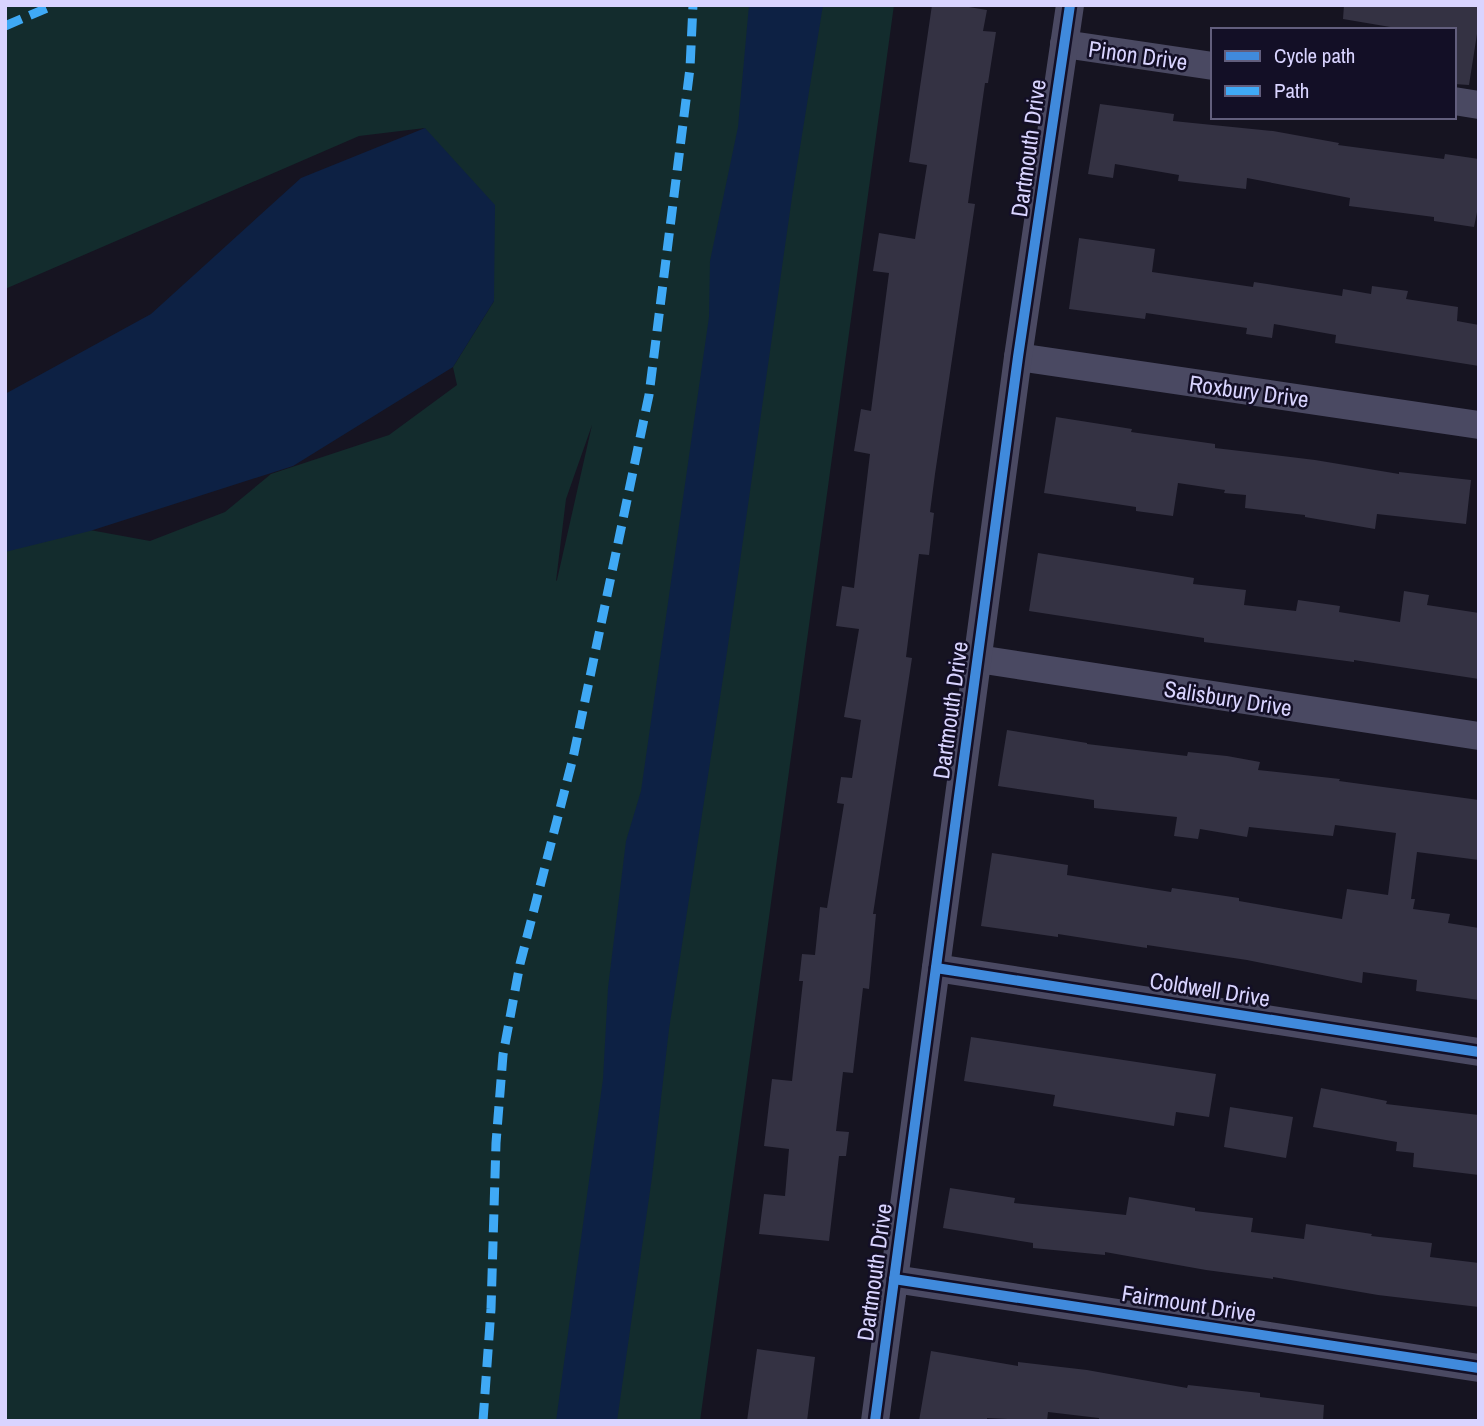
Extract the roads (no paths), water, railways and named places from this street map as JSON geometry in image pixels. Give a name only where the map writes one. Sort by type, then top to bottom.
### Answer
[{"type":"street","name":"Dartmouth Drive","points":[[875,1421],[1018,357],[1070,5]]},
{"type":"street","name":"Pinon Drive","points":[[1064,44],[1211,66]]},
{"type":"street","points":[[1456,101],[1479,105]]},
{"type":"street","name":"Roxbury Drive","points":[[1018,357],[1479,425]]},
{"type":"street","name":"Salisbury Drive","points":[[978,659],[1479,736]]},
{"type":"street","name":"Coldwell Drive","points":[[936,968],[1479,1052]]},
{"type":"street","name":"Fairmount Drive","points":[[894,1279],[1479,1368]]},
{"type":"water","points":[[749,5],[823,5],[792,197],[727,652],[669,1029],[652,1177],[617,1421],[556,1421],[603,1079],[608,988],[626,841],[641,791],[709,317],[710,261],[738,127]]},
{"type":"water","points":[[425,128],[495,205],[494,301],[453,367],[293,466],[90,531],[5,552],[5,394],[151,314],[301,178]]}]
